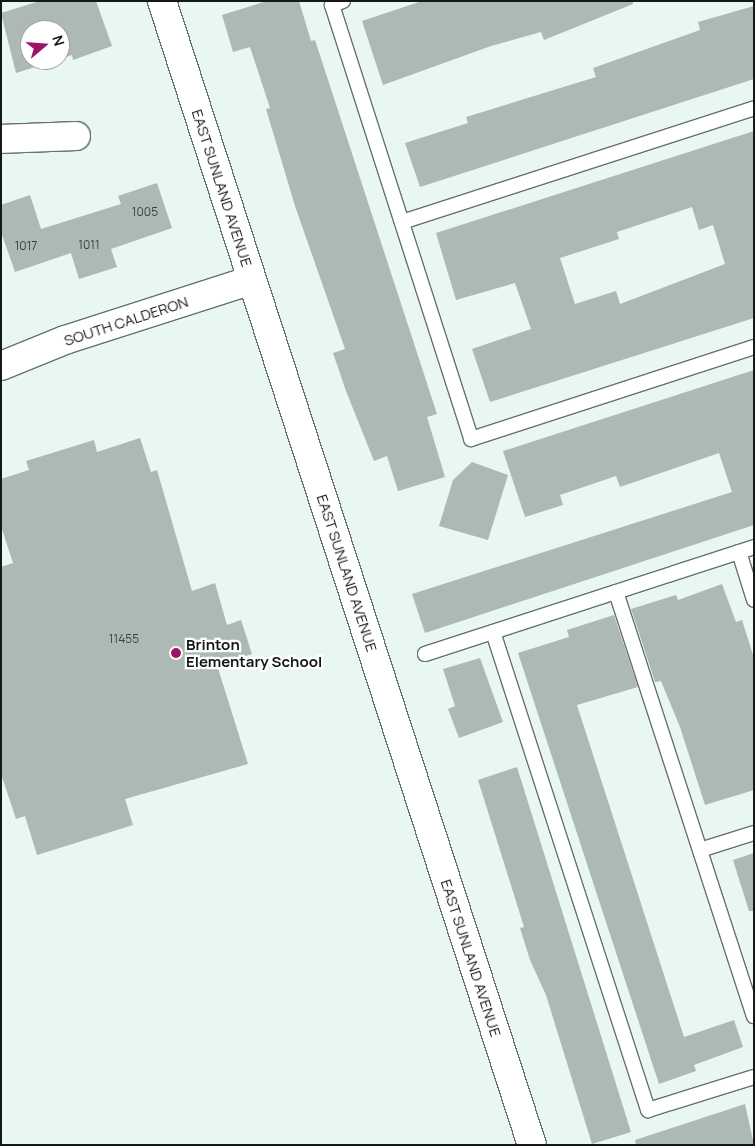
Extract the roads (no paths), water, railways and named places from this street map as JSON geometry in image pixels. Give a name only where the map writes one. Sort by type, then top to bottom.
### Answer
[{"type":"street","name":"EAST SUNLAND AVENUE","points":[[162,1],[532,1145]]},
{"type":"street","points":[[1,139],[76,136]]},
{"type":"street","name":"SOUTH CALDERON","points":[[1,366],[64,340],[252,280]]},
{"type":"lane","points":[[343,1],[332,5],[471,439],[754,347]]},
{"type":"lane","points":[[402,222],[754,108]]},
{"type":"lane","points":[[425,654],[754,547]]},
{"type":"lane","points":[[739,552],[754,600]]},
{"type":"lane","points":[[616,592],[754,1016]]},
{"type":"lane","points":[[493,632],[648,1110],[754,1077]]},
{"type":"lane","points":[[700,850],[754,833]]},
{"type":"place","name":"Brinton Elementary School","points":[[176,653]]}]
